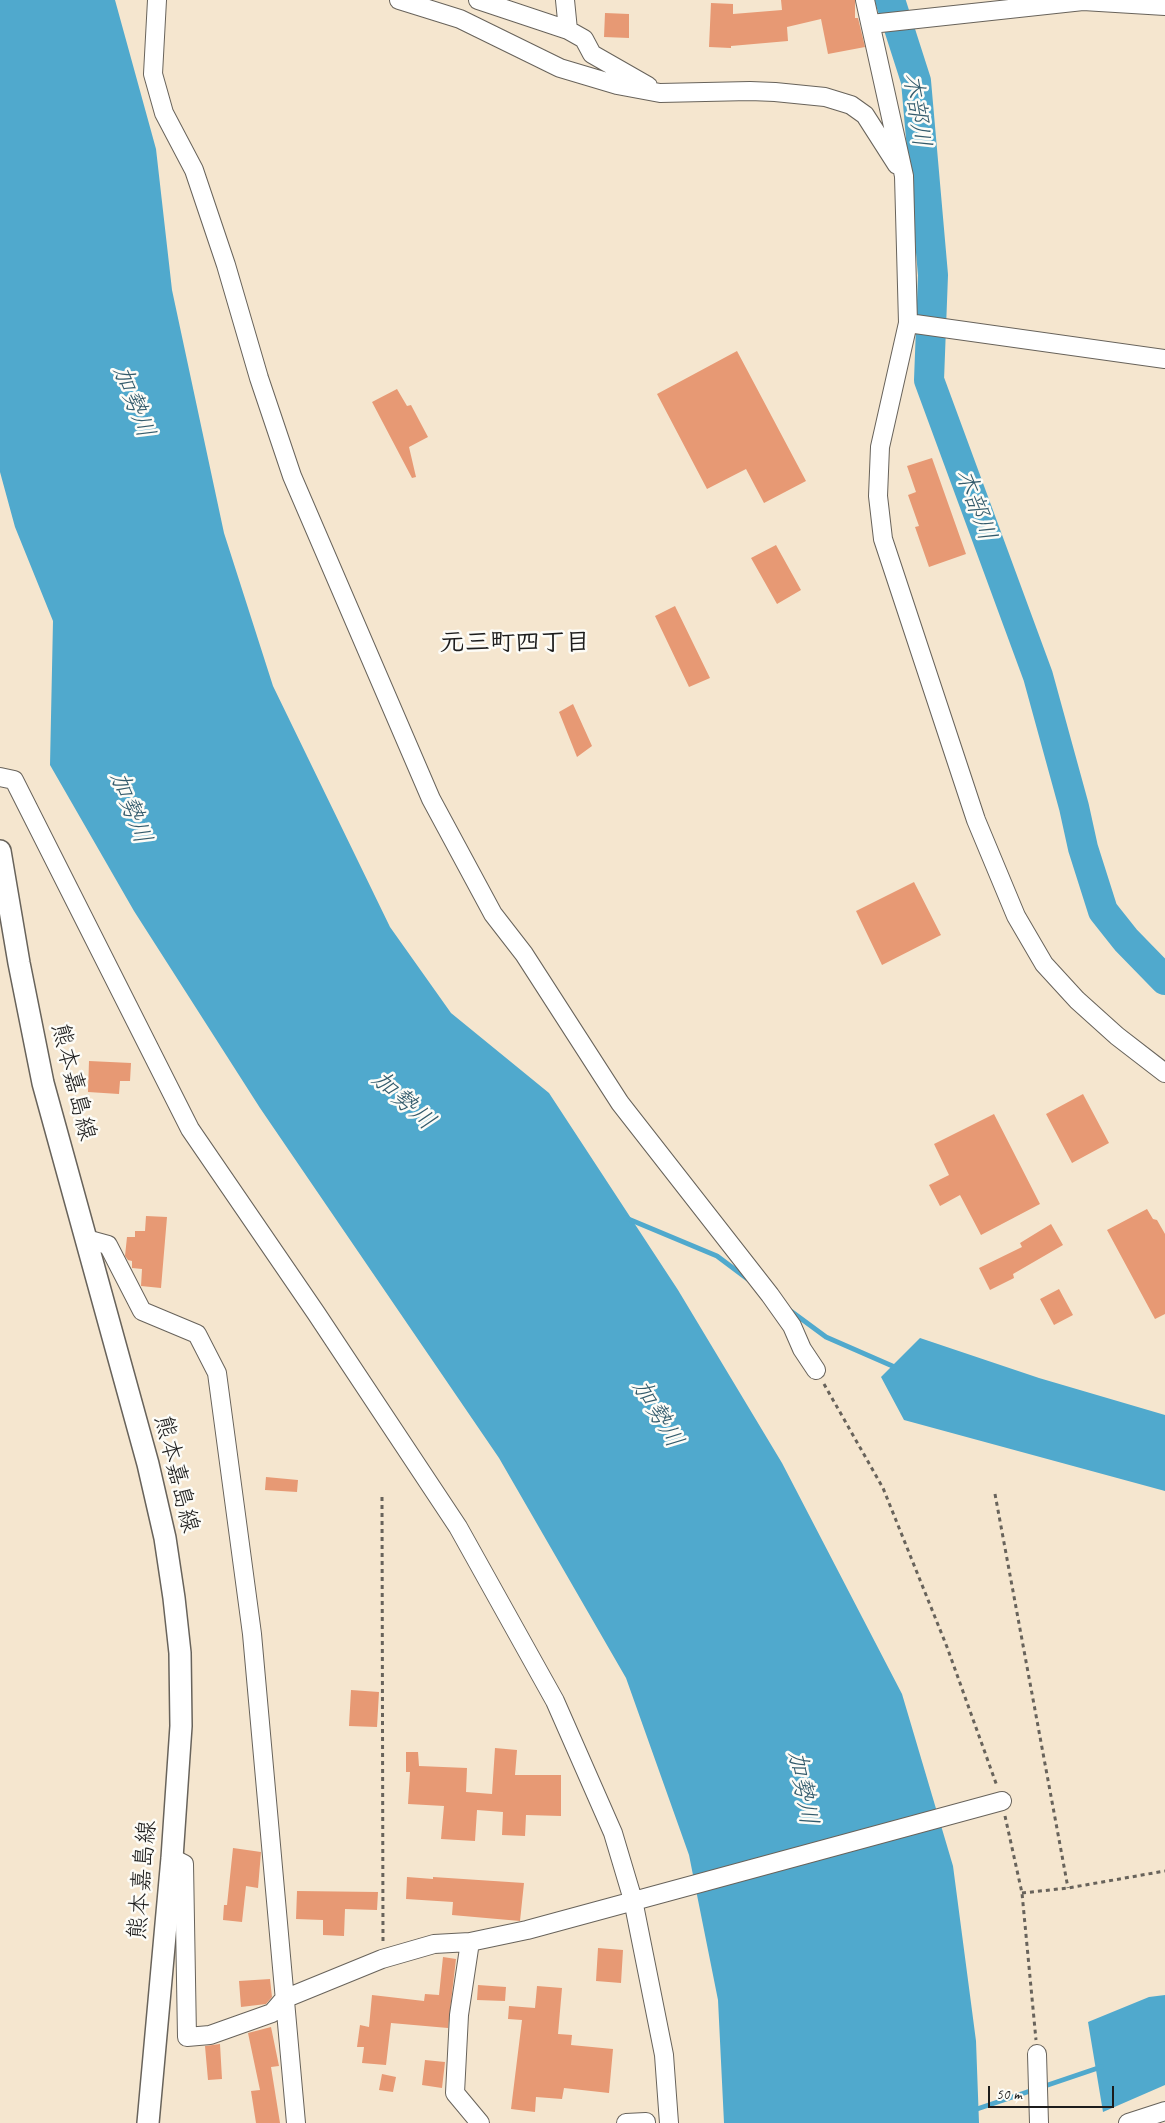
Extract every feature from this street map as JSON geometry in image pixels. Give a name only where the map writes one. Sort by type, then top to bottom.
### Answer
[{"type":"main road","name":"熊本嘉島線","points":[[0,851],[19,963],[43,1082],[148,1464],[165,1538],[174,1598],[180,1653],[181,1726],[172,1858],[148,2123]]},
{"type":"street","points":[[157,0],[153,74],[164,113],[194,170],[226,265],[259,378],[292,476],[430,799],[492,914],[524,954],[620,1103],[770,1295],[792,1326],[802,1348],[816,1370]]},
{"type":"street","points":[[399,0],[460,19],[560,68],[617,85],[660,93],[775,92],[824,97],[851,105],[865,115],[904,176]]},
{"type":"street","points":[[478,0],[568,30],[584,39],[592,54],[660,93]]},
{"type":"street","points":[[565,0],[568,30]]},
{"type":"street","points":[[865,0],[904,176],[914,323],[880,447],[878,496],[884,539],[976,820],[1016,916],[1044,964],[1077,1000],[1117,1036],[1165,1073]]},
{"type":"street","points":[[871,24],[1000,8],[1083,1],[1165,6]]},
{"type":"street","points":[[914,323],[1165,359]]},
{"type":"street","points":[[0,777],[14,780],[190,1130],[316,1313],[458,1527],[555,1701],[613,1833],[633,1900],[664,2055],[669,2123]]},
{"type":"street","points":[[86,1239],[108,1246],[142,1311],[197,1334],[217,1373],[252,1634],[296,2123]]},
{"type":"street","points":[[172,1858],[184,1864],[187,2037],[210,2035],[272,2013],[284,2000],[382,1959],[434,1944],[470,1942],[527,1930],[1002,1800]]},
{"type":"street","points":[[470,1942],[459,2016],[455,2093],[480,2123]]},
{"type":"street","points":[[1037,2054],[1039,2123]]},
{"type":"street","points":[[1128,2123],[1165,2111]]},
{"type":"street","points":[[626,2123],[646,2122]]},
{"type":"path","points":[[816,1370],[883,1488],[947,1647],[1002,1800],[1022,1893],[1037,2054]]},
{"type":"path","points":[[995,1494],[1068,1888]]},
{"type":"path","points":[[382,1496],[384,1930],[382,1959]]},
{"type":"path","points":[[1022,1893],[1068,1888],[1165,1871]]},
{"type":"water","name":"加勢川","points":[[0,0],[115,0],[156,149],[172,290],[224,533],[273,686],[390,927],[451,1013],[549,1093],[678,1290],[782,1463],[902,1694],[953,1866],[976,2041],[979,2123],[724,2123],[718,2000],[689,1855],[626,1678],[499,1458],[260,1108],[134,911],[50,765],[53,621],[15,527],[0,472]]},
{"type":"water","points":[[920,1338],[1039,1378],[1165,1415],[1165,1491],[904,1420],[881,1377]]},
{"type":"water","points":[[1165,1995],[1165,2085],[1103,2112],[1088,2022],[1149,1997]]},
{"type":"building","points":[[781,0],[855,0],[855,18],[858,18],[865,47],[828,54],[821,19],[787,27],[788,41],[731,46],[731,48],[709,47],[711,3],[733,4],[733,14],[782,10]]},
{"type":"building","points":[[605,13],[629,14],[629,38],[604,37]]},
{"type":"building","points":[[737,351],[806,481],[764,503],[746,469],[707,489],[657,394]]},
{"type":"building","points":[[397,389],[407,406],[411,405],[428,437],[409,447],[416,477],[412,478],[372,402]]},
{"type":"building","points":[[932,458],[966,554],[929,567],[915,527],[919,526],[908,495],[916,492],[907,466]]},
{"type":"building","points":[[776,545],[801,590],[777,604],[751,558]]},
{"type":"building","points":[[675,606],[710,678],[689,687],[655,616]]},
{"type":"building","points":[[573,704],[592,746],[577,757],[559,712]]},
{"type":"building","points":[[914,882],[941,935],[882,965],[856,911]]},
{"type":"building","points":[[89,1061],[131,1063],[130,1081],[120,1081],[119,1094],[88,1092]]},
{"type":"building","points":[[1083,1094],[1109,1143],[1072,1163],[1046,1114]]},
{"type":"building","points":[[994,1114],[1040,1204],[981,1235],[960,1195],[940,1206],[929,1185],[949,1175],[934,1144]]},
{"type":"building","points":[[1147,1209],[1153,1219],[1157,1220],[1165,1234],[1165,1314],[1155,1319],[1107,1230]]},
{"type":"building","points":[[146,1216],[167,1217],[161,1288],[141,1286],[142,1269],[132,1268],[132,1261],[128,1260],[125,1256],[127,1237],[135,1237],[135,1231],[145,1231]]},
{"type":"building","points":[[1051,1224],[1063,1245],[1013,1274],[1014,1278],[990,1290],[979,1268],[1022,1247],[1020,1243]]},
{"type":"building","points":[[1059,1289],[1073,1315],[1054,1325],[1040,1299]]},
{"type":"building","points":[[266,1477],[298,1480],[297,1492],[265,1490]]},
{"type":"building","points":[[351,1690],[379,1692],[377,1727],[349,1726]]},
{"type":"building","points":[[495,1748],[517,1750],[515,1775],[561,1775],[561,1816],[526,1815],[525,1836],[502,1835],[503,1812],[477,1810],[475,1841],[441,1839],[444,1806],[408,1804],[410,1772],[406,1772],[406,1752],[418,1752],[419,1766],[467,1768],[466,1792],[492,1794]]},
{"type":"building","points":[[233,1848],[261,1852],[258,1888],[246,1886],[242,1922],[223,1920],[224,1905],[227,1905]]},
{"type":"building","points":[[407,1877],[524,1883],[520,1921],[452,1915],[453,1902],[406,1899]]},
{"type":"building","points":[[297,1891],[378,1892],[377,1910],[345,1909],[344,1936],[323,1935],[323,1920],[296,1919]]},
{"type":"building","points":[[598,1948],[623,1950],[621,1983],[596,1981]]},
{"type":"building","points":[[443,1957],[456,1959],[448,2028],[391,2023],[386,2065],[362,2063],[364,2047],[357,2047],[360,2025],[369,2027],[372,1995],[424,2001],[425,1994],[439,1995]]},
{"type":"building","points":[[270,1979],[272,1997],[266,2004],[241,2007],[239,1981]]},
{"type":"building","points":[[478,1985],[506,1987],[505,2001],[477,2000]]},
{"type":"building","points":[[537,1986],[562,1988],[558,2034],[572,2035],[571,2045],[613,2049],[609,2093],[564,2088],[562,2099],[536,2097],[535,2112],[511,2109],[522,2020],[508,2019],[509,2006],[535,2008]]},
{"type":"building","points":[[271,2027],[279,2066],[271,2067],[280,2123],[256,2123],[251,2091],[260,2090],[248,2033]]},
{"type":"building","points":[[220,2044],[222,2079],[208,2080],[205,2046]]},
{"type":"building","points":[[425,2060],[445,2062],[442,2088],[422,2085]]},
{"type":"building","points":[[382,2074],[396,2077],[393,2092],[379,2090]]},
{"type":"waterway","name":"木部川","points":[[890,0],[916,81],[933,275],[929,380],[1038,676],[1074,807],[1083,848],[1103,911],[1126,940],[1165,980]]},
{"type":"waterway","points":[[626,1218],[717,1256],[749,1280]]},
{"type":"waterway","points":[[788,1309],[826,1337],[897,1368]]},
{"type":"waterway","points":[[974,2110],[1101,2067]]},
{"type":"district","name":"元三町四丁目","points":[[515,643]]}]
